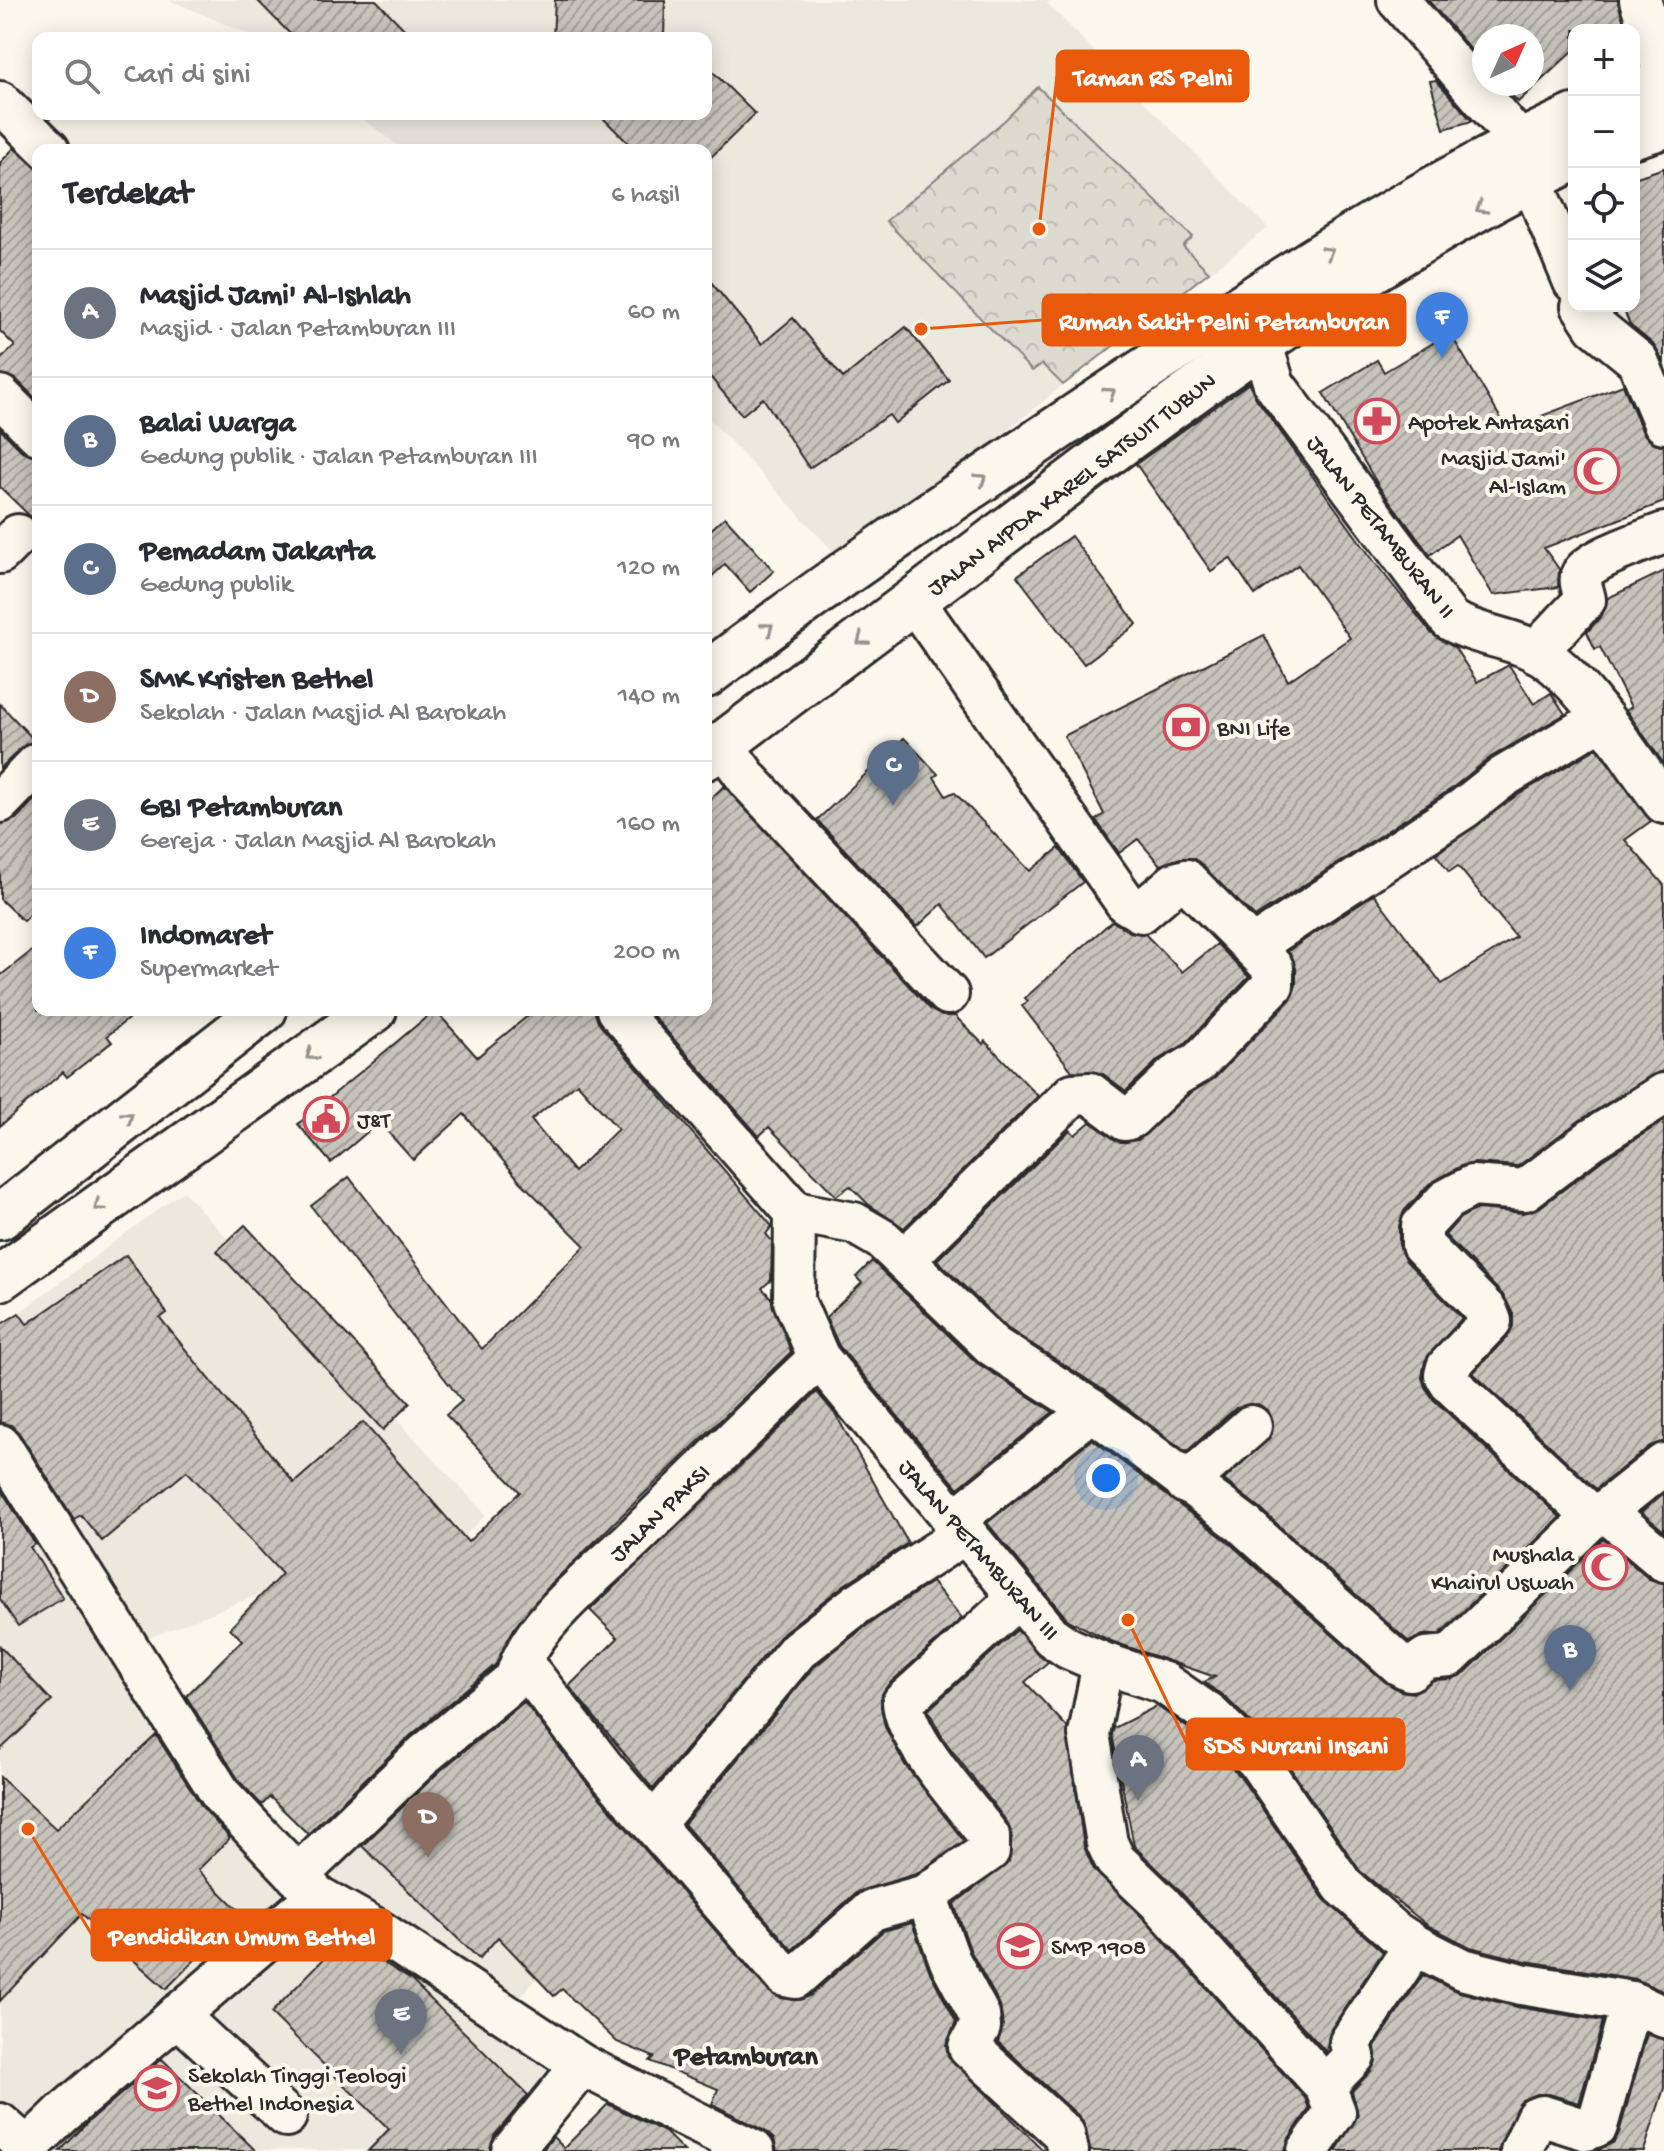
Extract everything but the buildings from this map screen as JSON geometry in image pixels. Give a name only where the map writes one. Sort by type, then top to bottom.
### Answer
[{"type":"main road","points":[[1640,91],[1664,83]]},
{"type":"main road","name":"JALAN AIPDA KAREL SATSUIT TUBUN","points":[[712,670],[831,580],[1251,324],[1304,312],[1526,160],[1568,122]]},
{"type":"main road","points":[[1640,133],[1664,126]]},
{"type":"main road","name":"JALAN AIPDA KAREL SATSUIT TUBUN","points":[[1526,160],[1568,158]]},
{"type":"main road","name":"JALAN AIPDA KAREL SATSUIT TUBUN","points":[[714,750],[1097,461],[1251,324]]},
{"type":"main road","points":[[0,1217],[256,1016]]},
{"type":"main road","points":[[0,1278],[366,1016]]},
{"type":"street","points":[[1398,0],[1526,160],[1568,267]]},
{"type":"street","points":[[1640,0],[1664,74]]},
{"type":"street","points":[[0,102],[43,144]]},
{"type":"street","points":[[1586,312],[1595,326],[1638,361],[1664,423]]},
{"type":"street","name":"JALAN PETAMBURAN II","points":[[1251,324],[1274,384],[1450,620],[1469,631],[1536,652],[1560,668],[1664,803]]},
{"type":"street","points":[[0,396],[32,428]]},
{"type":"street","points":[[1536,652],[1585,600],[1580,579],[1582,572],[1595,563],[1664,533]]},
{"type":"street","points":[[904,1260],[1073,1094],[1090,1093],[1125,1120],[1175,1076],[1199,1062],[1273,985],[1273,968],[1186,880],[1175,883],[1141,912],[1126,903],[914,601]]},
{"type":"street","points":[[1252,947],[1464,808],[1503,777],[1601,719]]},
{"type":"street","points":[[714,750],[749,781],[948,994]]},
{"type":"street","points":[[0,802],[32,769]]},
{"type":"street","points":[[622,1016],[795,1212],[854,1223],[883,1240],[993,1346],[1092,1410],[1242,1523],[1400,1665],[1410,1670],[1426,1658],[1450,1656],[1599,1514],[1664,1464]]},
{"type":"street","points":[[1664,1094],[1591,1140],[1525,1190],[1472,1186],[1446,1200],[1422,1226],[1422,1245],[1487,1311],[1491,1321],[1447,1367],[1445,1375],[1450,1383],[1599,1514],[1664,1561]]},
{"type":"street","name":"JALAN PETAMBURAN III","points":[[795,1212],[794,1301],[819,1358],[1017,1599],[1052,1637],[1103,1663],[1164,1683],[1210,1715],[1257,1760],[1343,1886],[1395,1932],[1415,1945],[1462,1969],[1506,1981],[1648,2009]]},
{"type":"street","name":"JALAN PAKSI","points":[[516,1678],[520,1658],[582,1583],[631,1541],[819,1358]]},
{"type":"street","points":[[655,1823],[798,1650],[958,1528],[1092,1410]]},
{"type":"street","points":[[1186,1483],[1251,1426]]},
{"type":"street","points":[[0,1445],[222,1796],[307,1886],[582,2065],[754,2151]]},
{"type":"street","points":[[20,2143],[177,2015],[307,1886],[426,1753],[516,1678],[532,1675],[537,1678],[604,1768],[791,1979],[872,1910],[926,1895],[989,1851],[989,1836],[918,1739],[904,1712],[903,1702],[1017,1599]]},
{"type":"street","points":[[1103,1663],[1089,1734],[1100,1811],[1115,1860],[1160,1903],[1325,2086],[1335,2112],[1308,2151]]},
{"type":"street","points":[[926,1895],[950,1961],[979,2015],[980,2027],[969,2047],[1064,2134],[1068,2151]]},
{"type":"street","points":[[1325,2086],[1350,2063],[1354,2056],[1350,2042],[1415,1945]]},
{"type":"street","points":[[1521,2151],[1536,2118],[1543,2116],[1587,2130],[1597,2126],[1648,2009]]},
{"type":"street","points":[[177,2015],[286,2116]]},
{"type":"street","points":[[512,2151],[582,2065]]},
{"type":"shaded area","points":[[169,0],[1050,0],[1047,3],[1268,228],[1063,385],[844,563],[712,421],[712,144],[396,144],[364,120],[712,120],[712,32],[244,32]]},
{"type":"shaded area","points":[[183,1191],[486,1515],[335,1661],[265,1592],[115,1651],[227,1795],[321,1867],[439,1730],[596,1903],[512,2008],[590,2084],[525,2151],[0,2148],[0,1327]]},
{"type":"green space","points":[[1038,87],[1193,237],[1183,246],[1209,272],[1063,385],[1042,364],[1032,371],[886,221],[1005,120]]},
{"type":"place","name":"Taman RS Pelni","points":[[1039,229]]},
{"type":"place","name":"Rumah Sakit Pelni Petamburan","points":[[921,329]]},
{"type":"place","name":"Indomaret","points":[[1442,358]]},
{"type":"place","name":"Apotek Antasari","points":[[1377,421]]},
{"type":"place","name":"Masjid Jami' Al-Islam","points":[[1597,471]]},
{"type":"place","name":"BNI Life","points":[[1186,727]]},
{"type":"place","name":"Pemadam Jakarta","points":[[893,806]]},
{"type":"place","name":"J&T","points":[[326,1119]]},
{"type":"place","name":"Mushala Khairul Uswah","points":[[1605,1567]]},
{"type":"place","name":"SDS Nurani Insani","points":[[1128,1620]]},
{"type":"place","name":"Balai Warga","points":[[1570,1691]]},
{"type":"place","name":"Masjid Jami' Al-Ishlah","points":[[1138,1801]]},
{"type":"place","name":"Pendidikan Umum Bethel","points":[[28,1829]]},
{"type":"place","name":"SMK Kristen Bethel","points":[[428,1858]]},
{"type":"place","name":"SMP 1908","points":[[1020,1946]]},
{"type":"place","name":"GBI Petamburan","points":[[401,2055]]},
{"type":"place","name":"Sekolah Tinggi Teologi Bethel Indonesia","points":[[157,2088]]},
{"type":"district","name":"Petamburan","points":[[746,2054]]}]
